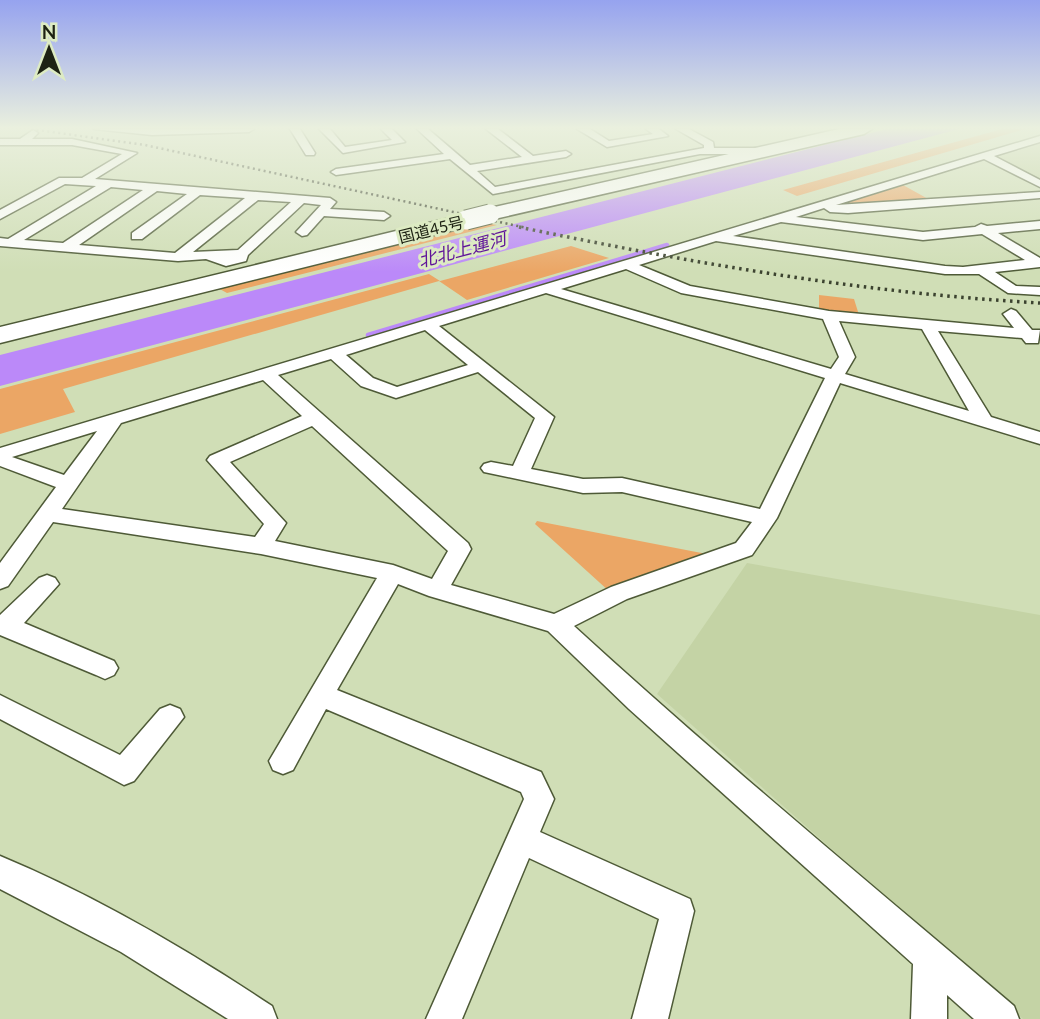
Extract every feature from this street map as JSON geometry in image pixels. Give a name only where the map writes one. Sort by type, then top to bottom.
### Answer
[{"type":"highway","name":"国道45号","points":[[0,335],[478,217],[657,177]]},
{"type":"street","points":[[83,181],[91,177]]},
{"type":"street","points":[[477,177],[493,191],[571,177]]},
{"type":"street","points":[[0,456],[264,372],[916,177]]},
{"type":"street","points":[[0,215],[63,180],[330,202],[302,232]]},
{"type":"street","points":[[5,242],[108,184]]},
{"type":"street","points":[[65,248],[154,188]]},
{"type":"street","points":[[136,236],[198,191]]},
{"type":"street","points":[[821,205],[848,209],[1040,195]]},
{"type":"street","points":[[178,257],[255,196]]},
{"type":"street","points":[[5,242],[178,257],[241,254],[301,200]]},
{"type":"street","points":[[941,203],[1039,263]]},
{"type":"street","points":[[321,212],[384,216]]},
{"type":"street","points":[[779,218],[923,236],[1040,225]]},
{"type":"street","points":[[714,237],[945,270],[1039,263]]},
{"type":"street","points":[[628,265],[686,290],[828,316],[1036,340]]},
{"type":"street","points":[[981,269],[1013,290],[1040,291]]},
{"type":"street","points":[[547,289],[1040,438]]},
{"type":"street","points":[[1012,314],[1036,340]]},
{"type":"street","points":[[556,624],[619,593],[744,550],[766,518],[834,377],[847,357],[828,316]]},
{"type":"street","points":[[427,324],[545,417],[519,474]]},
{"type":"street","points":[[928,326],[984,421]]},
{"type":"street","points":[[333,352],[367,382],[396,393],[481,366]]},
{"type":"street","points":[[264,372],[460,549],[437,590]]},
{"type":"street","points":[[261,546],[275,523],[217,460],[314,418]]},
{"type":"street","points":[[0,580],[114,420]]},
{"type":"street","points":[[0,456],[68,484]]},
{"type":"street","points":[[491,468],[583,486],[622,485],[766,518]]},
{"type":"street","points":[[47,514],[261,546],[393,573],[437,590],[556,624],[638,701],[1001,1019]]},
{"type":"street","points":[[283,761],[355,637],[369,606],[393,573]]},
{"type":"street","points":[[47,584],[2,626],[105,668]]},
{"type":"street","points":[[320,695],[531,782],[539,799],[444,1019]]},
{"type":"street","points":[[0,706],[124,772],[170,717]]},
{"type":"street","points":[[522,839],[678,911],[650,1019]]},
{"type":"street","points":[[0,873],[65,902],[228,997],[259,1019]]},
{"type":"street","points":[[929,1019],[930,955]]},
{"type":"shaded area","points":[[831,177],[863,177],[797,196],[783,190]]},
{"type":"shaded area","points":[[903,185],[930,200],[840,207],[838,205]]},
{"type":"shaded area","points":[[477,222],[497,225],[227,293],[216,287]]},
{"type":"shaded area","points":[[571,246],[609,258],[467,300],[439,281],[63,389],[75,412],[0,434],[0,389],[429,274],[440,281]]},
{"type":"shaded area","points":[[819,295],[854,299],[859,315],[819,311]]},
{"type":"shaded area","points":[[537,521],[717,556],[610,592],[535,524]]},
{"type":"shaded area","points":[[747,563],[1040,615],[1040,1019],[1023,1019],[657,694]]},
{"type":"water","name":"北北上運河","points":[[700,177],[782,177],[0,386],[0,355]]},
{"type":"waterway","points":[[368,335],[667,245]]},
{"type":"railway","points":[[290,177],[527,228]]},
{"type":"railway","points":[[519,227],[778,275],[908,292],[1040,303]]}]
